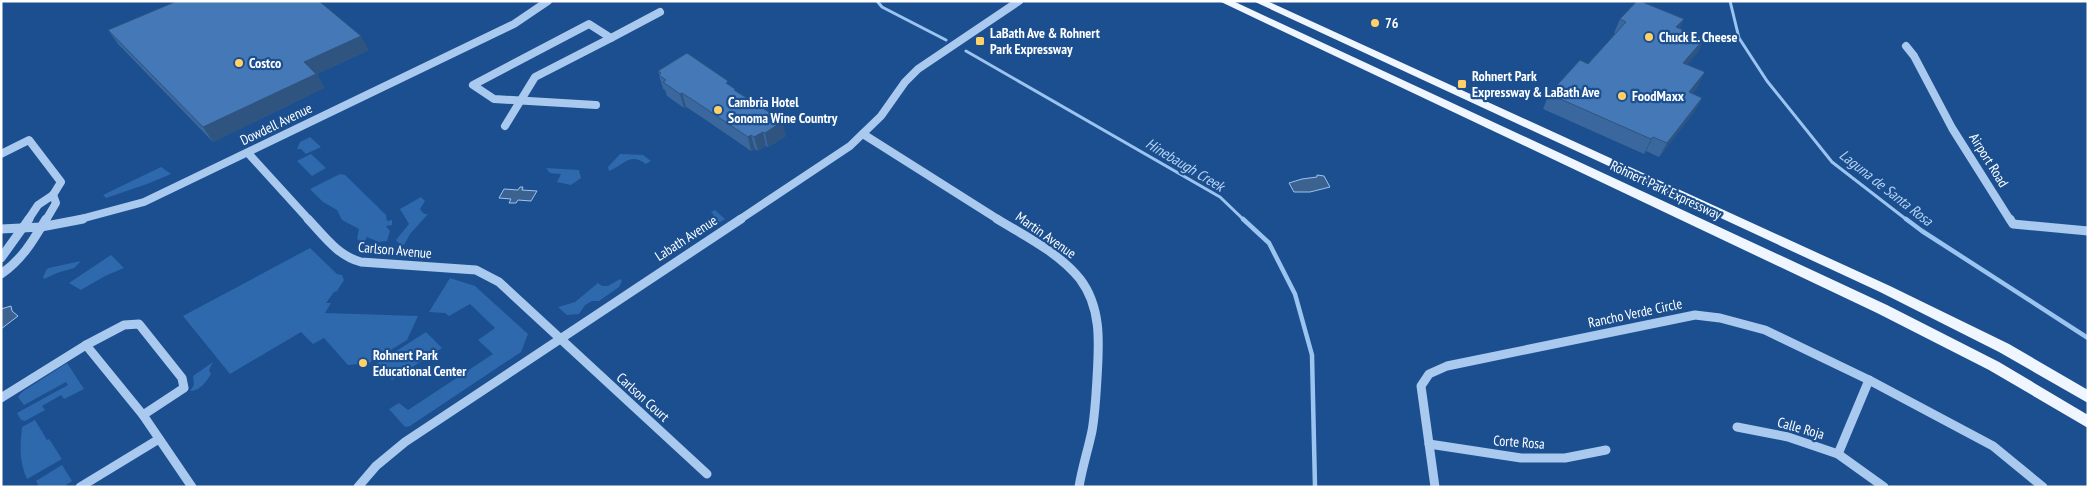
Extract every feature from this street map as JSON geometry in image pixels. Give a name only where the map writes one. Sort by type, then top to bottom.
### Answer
[{"type":"main road","name":"Rohnert Park Expressway","points":[[1224,1],[1942,338],[1994,366],[2088,422]]},
{"type":"main road","name":"Rohnert Park Expressway","points":[[1258,1],[1950,320],[2012,352],[2088,397]]},
{"type":"main road","points":[[1500,131],[1514,120]]},
{"type":"main road","points":[[1653,202],[1664,187]]},
{"type":"street","name":"Dowdell Avenue","points":[[1,229],[41,227],[102,215],[144,202],[514,24],[548,1]]},
{"type":"street","name":"Labath Avenue","points":[[358,487],[376,466],[405,442],[850,146],[881,116],[905,82],[918,69],[1019,1]]},
{"type":"street","points":[[505,126],[535,77],[660,12]]},
{"type":"street","points":[[596,105],[494,99],[474,85],[589,24],[611,38]]},
{"type":"street","name":"Airport Road","points":[[1906,46],[1914,56],[1952,128],[2013,224],[2088,231]]},
{"type":"street","name":"Martin Avenue","points":[[863,134],[1053,254],[1067,264],[1089,293],[1097,313],[1100,335],[1093,424],[1082,466],[1079,487]]},
{"type":"street","points":[[1,154],[29,140],[61,182],[53,195],[38,205],[1,258]]},
{"type":"street","name":"Carlson Avenue","points":[[248,153],[314,227],[339,252],[349,259],[361,262],[476,270],[498,282],[560,340]]},
{"type":"street","points":[[1,274],[15,264],[41,227],[56,203],[53,195]]},
{"type":"street","name":"Rancho Verde Circle","points":[[1435,487],[1421,386],[1428,374],[1448,366],[1695,315],[1720,318],[1765,330],[1869,380],[1993,446],[2043,487]]},
{"type":"street","points":[[1,398],[86,345],[124,325],[130,323],[139,324],[182,378],[184,388],[143,415]]},
{"type":"street","name":"Carlson Court","points":[[560,340],[707,474]]},
{"type":"street","points":[[86,345],[143,415],[192,487]]},
{"type":"street","name":"Calle Roja","points":[[1737,427],[1788,437],[1838,454],[1869,380]]},
{"type":"street","points":[[80,487],[159,439]]},
{"type":"street","name":"Corte Rosa","points":[[1429,444],[1521,458],[1565,458],[1606,450]]},
{"type":"street","points":[[1838,454],[1884,487]]},
{"type":"shaded area","points":[[310,137],[321,147],[306,154],[301,149],[297,149],[300,142]]},
{"type":"shaded area","points":[[311,154],[326,168],[312,176],[297,161]]},
{"type":"shaded area","points":[[620,154],[643,155],[651,161],[646,164],[631,159],[609,171],[608,167]]},
{"type":"shaded area","points":[[161,167],[171,174],[106,198],[103,195]]},
{"type":"shaded area","points":[[546,168],[579,170],[581,178],[571,185],[557,182],[561,174],[550,173]]},
{"type":"shaded area","points":[[340,174],[345,175],[386,215],[387,221],[392,220],[392,225],[386,226],[390,231],[387,241],[379,242],[367,237],[364,243],[357,239],[359,229],[342,220],[337,210],[323,202],[310,189]]},
{"type":"shaded area","points":[[1317,175],[1324,176],[1330,187],[1310,192],[1294,192],[1289,183],[1317,177]]},
{"type":"shaded area","points":[[520,187],[523,187],[522,190],[537,191],[531,201],[518,200],[516,203],[509,203],[511,199],[499,198],[504,189],[518,190]]},
{"type":"shaded area","points":[[421,197],[425,201],[420,209],[424,214],[428,214],[410,234],[404,245],[400,245],[396,240],[409,224],[400,209]]},
{"type":"shaded area","points":[[715,210],[725,219],[682,247],[677,246],[692,236],[690,232],[694,234],[710,224],[706,220],[714,215],[711,212]]},
{"type":"shaded area","points":[[310,248],[337,274],[342,275],[344,280],[326,303],[331,303],[325,313],[418,316],[407,340],[369,363],[348,365],[324,338],[313,344],[301,332],[230,374],[183,316]]},
{"type":"shaded area","points":[[111,255],[124,268],[105,276],[81,290],[69,283]]},
{"type":"shaded area","points":[[81,261],[74,268],[44,279],[43,277],[49,268]]},
{"type":"shaded area","points":[[450,278],[475,286],[528,334],[521,352],[410,426],[405,427],[389,409],[399,403],[408,410],[493,354],[478,340],[495,328],[470,304],[449,316],[445,313],[429,312]]},
{"type":"shaded area","points":[[620,279],[622,281],[619,287],[599,301],[592,301],[585,305],[579,314],[567,315],[558,307],[575,302],[598,283],[602,286],[608,286]]},
{"type":"shaded area","points":[[11,306],[12,311],[18,316],[1,329],[1,309]]},
{"type":"shaded area","points":[[426,332],[442,348],[392,380],[376,364]]},
{"type":"shaded area","points":[[213,362],[209,370],[211,374],[205,383],[200,388],[190,391],[194,385],[193,376]]},
{"type":"shaded area","points":[[67,363],[84,389],[64,399],[61,395],[42,406],[45,410],[25,421],[21,420],[17,413],[68,385],[66,382],[24,405],[18,397],[22,392]]},
{"type":"shaded area","points":[[35,420],[47,440],[49,439],[62,459],[27,479],[21,454],[22,427]]},
{"type":"shaded area","points":[[62,465],[72,481],[63,487],[39,487],[36,481]]},
{"type":"building","name":"Costco","points":[[177,1],[319,1],[361,36],[304,62],[316,74],[203,127],[108,30]]},
{"type":"building","points":[[1637,1],[1684,19],[1676,27],[1704,39],[1683,63],[1705,72],[1689,92],[1702,98],[1667,143],[1653,137],[1651,139],[1549,94],[1580,60],[1588,64],[1626,22],[1620,19]]},
{"type":"building","name":"Cambria Hotel Sonoma Wine Country","points":[[687,53],[728,81],[726,83],[734,90],[783,121],[765,133],[748,137],[663,82],[666,80],[659,75],[661,73],[658,71]]},
{"type":"waterway","name":"Hinebaugh Creek","points":[[877,1],[882,7],[946,40]]},
{"type":"waterway","name":"Laguna de Santa Rosa","points":[[1730,1],[1739,38],[1767,81],[1832,162],[1907,220]]},
{"type":"waterway","name":"Hinebaugh Creek","points":[[966,51],[1220,197],[1244,220]]},
{"type":"waterway","name":"Hinebaugh Creek","points":[[1243,219],[1269,243],[1295,294],[1312,355],[1315,487]]},
{"type":"waterway","name":"Laguna de Santa Rosa","points":[[1906,219],[2088,338]]},
{"type":"place","name":"76","points":[[1375,23]]},
{"type":"place","name":"Chuck E. Cheese","points":[[1649,37]]},
{"type":"place","name":"LaBath Ave & Rohnert Park Expressway","points":[[980,41]]},
{"type":"place","name":"Costco","points":[[239,63]]},
{"type":"place","name":"Rohnert Park Expressway & LaBath Ave","points":[[1462,84]]},
{"type":"place","name":"FoodMaxx","points":[[1622,96]]},
{"type":"place","name":"Cambria Hotel Sonoma Wine Country","points":[[718,110]]},
{"type":"place","name":"Rohnert Park Educational Center","points":[[363,363]]}]
